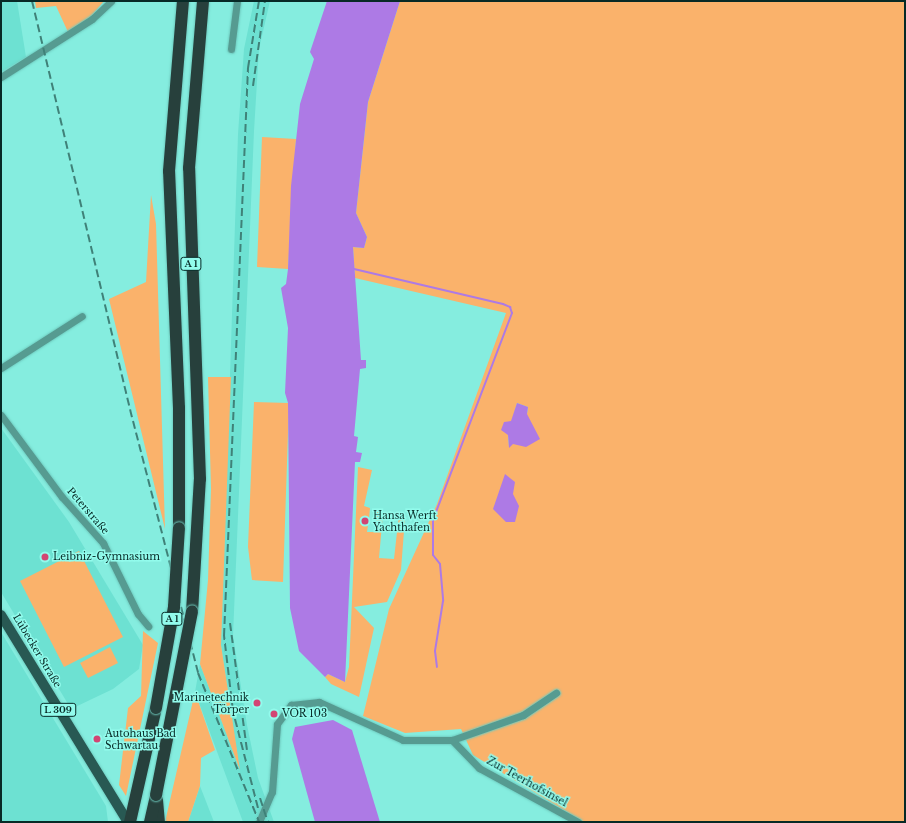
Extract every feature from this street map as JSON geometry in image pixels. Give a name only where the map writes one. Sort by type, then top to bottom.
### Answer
[{"type":"highway","name":"A 1","points":[[129,822],[167,654],[179,528],[179,415],[169,171],[183,1]]},
{"type":"highway","name":"A 1","points":[[150,822],[186,655],[198,528],[189,168],[203,1]]},
{"type":"highway","points":[[156,795],[159,822]]},
{"type":"main road","name":"Lübecker Straße","points":[[1,615],[129,822]]},
{"type":"street","points":[[1,77],[92,20],[111,1]]},
{"type":"street","points":[[232,49],[237,1]]},
{"type":"street","points":[[1,368],[82,316]]},
{"type":"street","name":"Peterstraße","points":[[1,415],[62,497],[103,543],[138,614],[148,626]]},
{"type":"street","points":[[259,822],[272,792],[278,724],[284,709],[291,704],[319,702],[403,740],[452,740],[523,715],[556,693]]},
{"type":"street","name":"Zur Teerhofsinsel","points":[[452,740],[479,768],[578,822]]},
{"type":"shaded area","points":[[1,1],[17,1],[26,57],[1,72]]},
{"type":"shaded area","points":[[35,1],[104,1],[88,20],[68,32],[56,6],[36,8]]},
{"type":"shaded area","points":[[254,1],[270,1],[259,49],[254,131],[233,636],[247,725],[258,778],[274,822],[243,822],[195,692],[200,664],[239,767],[221,645],[238,134],[244,49]]},
{"type":"shaded area","points":[[327,1],[400,1],[368,102],[356,213],[367,237],[364,248],[353,247],[361,360],[366,360],[366,368],[360,369],[354,436],[358,437],[356,452],[362,453],[360,462],[355,462],[345,682],[328,674],[325,677],[299,651],[290,608],[288,403],[285,393],[288,328],[281,288],[286,284],[288,269],[291,186],[300,104],[314,59],[310,52]]},
{"type":"shaded area","points":[[400,1],[905,1],[905,822],[575,822],[577,818],[473,755],[461,729],[405,733],[363,716],[389,609],[437,504],[506,313],[355,278],[353,247],[364,248],[367,237],[356,213],[368,102]],"holes":[[[517,403],[528,407],[527,414],[509,447],[508,435]]]},
{"type":"shaded area","points":[[262,137],[296,139],[288,269],[257,267]]},
{"type":"shaded area","points":[[151,195],[156,224],[165,529],[109,299],[146,282]]},
{"type":"shaded area","points":[[208,377],[231,377],[221,645],[240,770],[200,664],[208,580],[211,489]]},
{"type":"shaded area","points":[[254,402],[289,403],[283,582],[252,580],[248,547]]},
{"type":"shaded area","points":[[517,403],[528,407],[527,414],[540,439],[526,447],[513,444],[509,448],[508,435],[501,430],[504,422],[511,421]]},
{"type":"shaded area","name":"Leibniz-Gymnasium","points":[[1,428],[69,522],[143,645],[139,669],[113,689],[71,709],[1,592]]},
{"type":"shaded area","points":[[358,467],[372,470],[364,506],[370,508],[369,518],[361,518],[361,523],[368,525],[367,532],[375,532],[377,511],[383,513],[379,558],[394,559],[399,514],[405,518],[401,570],[387,602],[354,607],[374,628],[359,697],[331,684],[325,677],[328,674],[345,682],[349,667]]},
{"type":"shaded area","points":[[505,474],[515,482],[513,494],[519,506],[515,522],[506,522],[493,509]]},
{"type":"shaded area","points":[[79,551],[123,637],[64,667],[20,581]]},
{"type":"shaded area","points":[[143,631],[158,643],[126,796],[119,785],[128,708],[141,696]]},
{"type":"shaded area","points":[[1,632],[106,806],[108,822],[1,822]]},
{"type":"shaded area","points":[[110,647],[118,663],[88,678],[80,663]]},
{"type":"shaded area","points":[[195,692],[215,750],[201,758],[200,786],[188,822],[165,822]]},
{"type":"shaded area","points":[[333,720],[352,730],[380,822],[315,822],[292,739],[295,727]]},
{"type":"shaded area","points":[[200,786],[214,822],[188,822]]},
{"type":"waterway","points":[[354,269],[503,304],[510,307],[512,313],[433,520],[433,555],[440,564],[443,601],[435,651],[437,667]]},
{"type":"railway","points":[[32,1],[133,421],[198,673],[259,822]]},
{"type":"railway","points":[[258,808],[233,711],[224,636],[248,68],[259,1]]},
{"type":"railway","points":[[253,86],[265,1]]},
{"type":"railway","points":[[230,623],[247,750]]},
{"type":"railway","points":[[260,798],[268,822]]},
{"type":"place","name":"Hansa Werft Yachthafen","points":[[365,521]]},
{"type":"place","name":"Leibniz-Gymnasium","points":[[45,557]]},
{"type":"place","name":"Marinetechnik Törper","points":[[257,703]]},
{"type":"place","name":"VOR 103","points":[[274,714]]},
{"type":"place","name":"Autohaus Bad Schwartau","points":[[97,739]]}]
